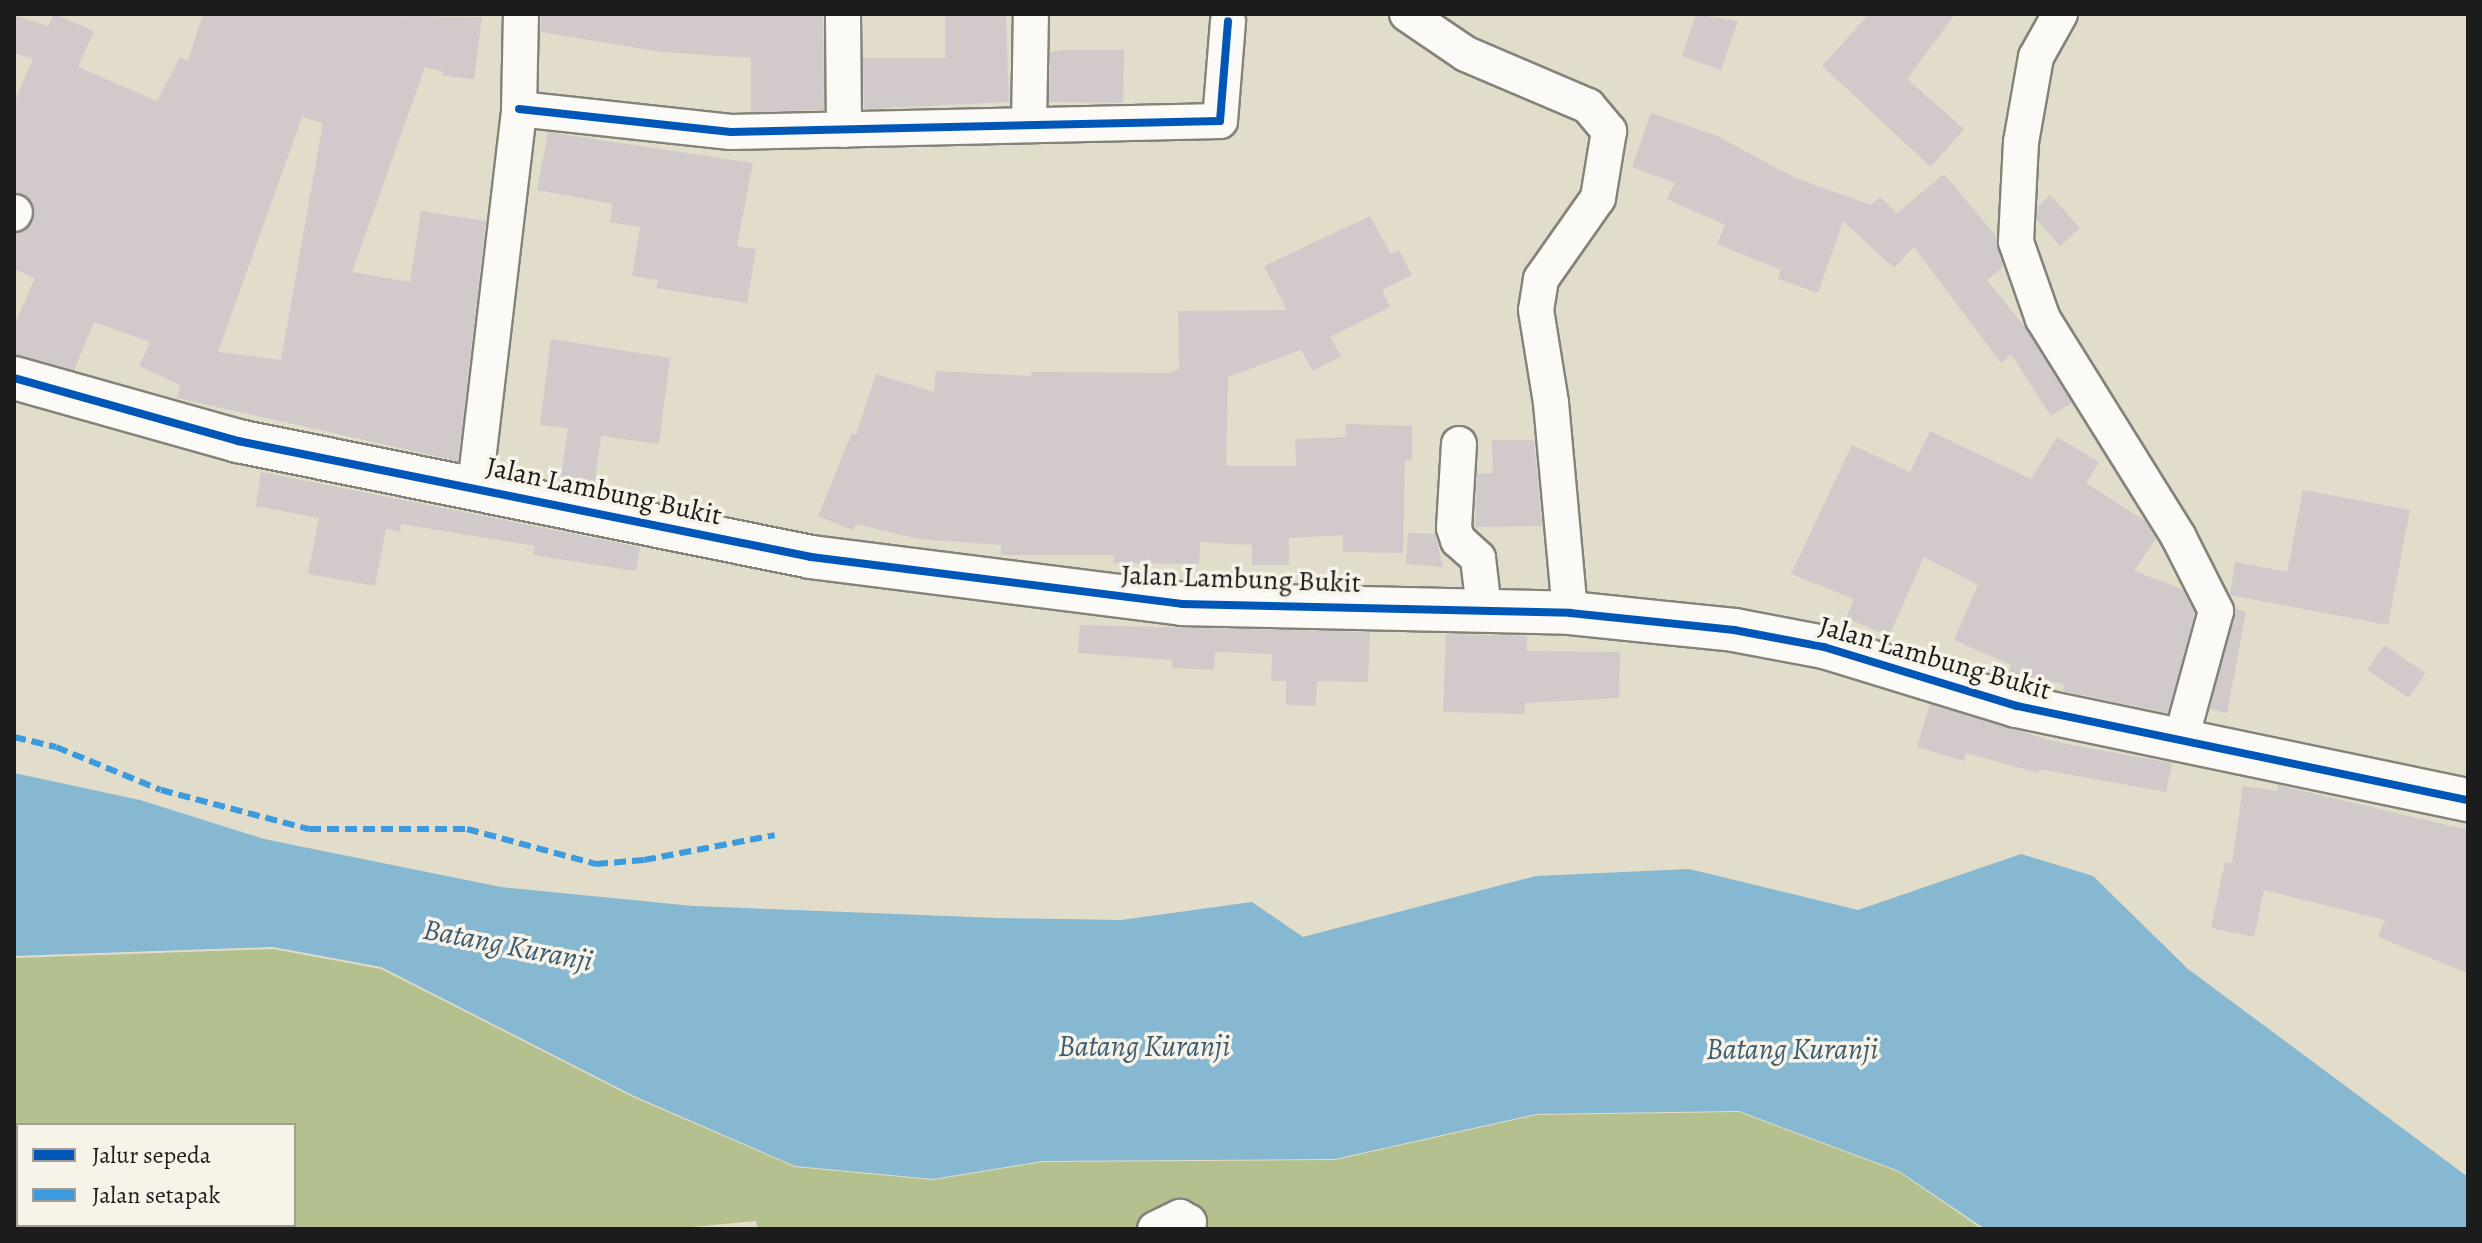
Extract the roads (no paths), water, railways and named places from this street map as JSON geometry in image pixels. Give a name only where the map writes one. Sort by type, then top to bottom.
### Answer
[{"type":"street","points":[[475,486],[519,109],[521,14]]},
{"type":"street","points":[[843,14],[844,130]]},
{"type":"street","points":[[1029,125],[1031,14]]},
{"type":"street","points":[[1407,14],[1466,54],[1588,106],[1609,131],[1598,198],[1541,279],[1536,310],[1551,403],[1570,613]]},
{"type":"street","points":[[2060,14],[2036,57],[2021,142],[2016,242],[2043,319],[2178,536],[2216,611],[2180,743]]},
{"type":"street","points":[[519,109],[731,132],[1220,121],[1228,21]]},
{"type":"street","name":"Jalan Lambung Bukit","points":[[14,378],[238,441],[475,486],[811,557],[1019,586],[1182,604],[1570,613],[1734,630],[1824,647],[2017,706],[2180,743],[2468,800]]},
{"type":"street","points":[[1459,444],[1454,528],[1458,540],[1478,558],[1484,609]]},
{"type":"street","points":[[1155,1229],[1180,1217],[1189,1222],[1188,1229]]},
{"type":"water","name":"Batang Kuranji","points":[[14,773],[140,800],[264,839],[501,887],[693,906],[997,918],[1121,920],[1252,902],[1303,937],[1536,876],[1689,869],[1858,910],[2021,854],[2093,876],[2188,969],[2468,1177],[2468,1229],[1985,1229],[1899,1171],[1739,1111],[1536,1114],[1335,1159],[1043,1161],[933,1179],[795,1166],[634,1096],[381,967],[273,947],[14,956]]}]
